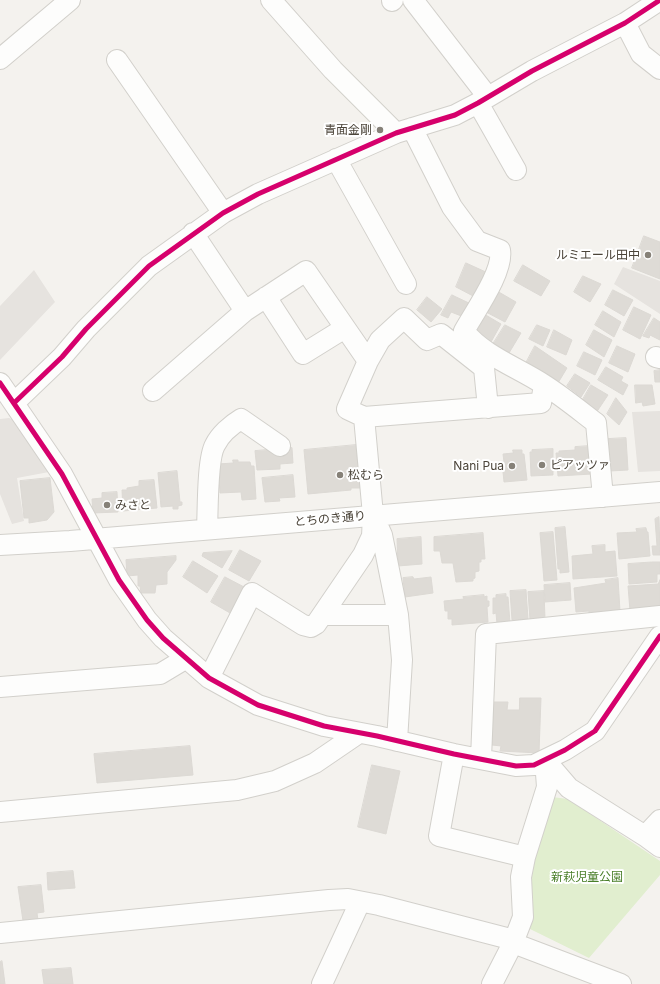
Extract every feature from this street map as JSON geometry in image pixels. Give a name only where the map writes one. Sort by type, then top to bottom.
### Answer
[{"type":"street","points":[[0,59],[70,0]]},
{"type":"street","points":[[271,0],[333,70],[404,131],[452,207],[477,241],[500,250],[501,257],[493,281],[464,331],[472,341],[494,356],[544,385],[596,423],[603,497]]},
{"type":"street","points":[[413,0],[483,100],[516,170]]},
{"type":"street","points":[[10,406],[62,357],[86,329],[149,266],[193,233],[223,213],[258,194],[336,159],[404,131],[455,115],[532,71],[625,23],[660,0]]},
{"type":"street","points":[[625,23],[641,54],[660,69]]},
{"type":"street","points":[[117,60],[223,213]]},
{"type":"street","points":[[336,159],[406,284]]},
{"type":"street","points":[[193,233],[244,310]]},
{"type":"street","points":[[153,391],[244,310],[306,271],[368,361]]},
{"type":"street","points":[[266,297],[303,354],[345,328]]},
{"type":"street","points":[[488,408],[484,368],[441,334],[427,340],[404,318],[380,340],[368,361],[347,409],[364,417],[488,408],[541,403],[544,385]]},
{"type":"street","points":[[0,383],[10,406],[62,474],[119,580],[147,620],[185,659],[209,678],[258,705],[324,726],[516,766],[534,765],[565,750],[595,731],[660,636]]},
{"type":"street","points":[[209,678],[252,594],[303,625],[311,628],[316,624],[363,555],[372,536],[373,515],[364,417]]},
{"type":"street","points":[[207,529],[211,458],[214,446],[231,425],[241,419],[280,446]]},
{"type":"street","name":"とちのき通り","points":[[0,545],[660,492]]},
{"type":"street","points":[[373,515],[382,535],[398,615],[402,660],[397,741]]},
{"type":"street","points":[[322,615],[398,615]]},
{"type":"street","points":[[482,759],[486,634],[660,616]]},
{"type":"street","points":[[0,687],[160,674],[185,659]]},
{"type":"street","points":[[0,812],[237,790],[275,781],[315,763],[359,733]]},
{"type":"street","points":[[454,754],[439,836],[525,857]]},
{"type":"street","points":[[545,760],[569,788],[652,842],[660,820]]},
{"type":"street","points":[[492,984],[514,941],[523,917],[521,877],[525,857],[547,787],[545,760]]},
{"type":"street","points":[[0,933],[329,900],[348,900],[380,905],[514,941],[621,984]]},
{"type":"street","points":[[322,984],[360,902]]},
{"type":"green space","name":"新萩児童公園","points":[[552,797],[568,799],[660,861],[660,875],[589,958],[530,929],[533,855]]},
{"type":"shaded area","points":[[623,267],[660,281],[660,314],[614,284]]},
{"type":"shaded area","points":[[34,270],[55,302],[0,360],[0,306]]},
{"type":"shaded area","points":[[660,411],[660,471],[638,472],[632,412]]},
{"type":"shaded area","points":[[9,418],[19,422],[49,472],[17,478],[24,521],[12,524],[0,494],[0,419]]},
{"type":"building","name":"ルミエール田中","points":[[644,236],[660,242],[660,279],[632,268]]},
{"type":"building","points":[[466,263],[488,273],[475,297],[456,287]]},
{"type":"building","points":[[523,265],[550,281],[541,296],[514,281]]},
{"type":"building","points":[[583,276],[601,284],[590,302],[574,292]]},
{"type":"building","points":[[613,290],[633,300],[624,316],[605,305]]},
{"type":"building","points":[[497,291],[516,302],[505,322],[486,312]]},
{"type":"building","points":[[452,295],[471,304],[464,317],[451,312],[448,318],[441,315]]},
{"type":"building","points":[[427,297],[442,309],[431,322],[417,310]]},
{"type":"building","points":[[634,307],[651,315],[640,339],[623,330]]},
{"type":"building","points":[[603,311],[621,322],[614,337],[595,325]]},
{"type":"building","points":[[484,314],[501,324],[491,342],[474,331]]},
{"type":"building","points":[[654,318],[660,322],[660,340],[650,335],[649,338],[643,336]]},
{"type":"building","points":[[505,325],[521,333],[509,353],[493,344]]},
{"type":"building","points":[[537,325],[550,330],[543,346],[529,339]]},
{"type":"building","points":[[554,330],[572,340],[566,355],[547,347]]},
{"type":"building","points":[[594,330],[612,340],[604,357],[586,345]]},
{"type":"building","points":[[535,346],[567,368],[558,383],[526,363]]},
{"type":"building","points":[[617,346],[635,354],[628,372],[609,363]]},
{"type":"building","points":[[584,352],[602,360],[595,375],[577,366]]},
{"type":"building","points":[[606,367],[623,377],[621,381],[628,385],[623,395],[598,380]]},
{"type":"building","points":[[660,370],[660,382],[655,382],[654,371]]},
{"type":"building","points":[[575,374],[590,383],[581,397],[567,386]]},
{"type":"building","points":[[591,385],[608,395],[596,413],[581,403]]},
{"type":"building","points":[[635,385],[652,385],[655,404],[643,406],[642,402],[636,403]]},
{"type":"building","points":[[616,398],[627,412],[619,425],[607,414]]},
{"type":"building","points":[[626,438],[628,470],[610,471],[608,439]]},
{"type":"building","points":[[356,445],[360,488],[308,494],[304,450]]},
{"type":"building","points":[[590,446],[592,474],[558,476],[556,453],[559,453],[559,451],[575,450],[575,447]]},
{"type":"building","points":[[292,448],[293,463],[280,464],[280,469],[257,470],[255,451]]},
{"type":"building","points":[[553,449],[553,475],[531,476],[530,452],[532,452],[532,450]]},
{"type":"building","points":[[513,450],[522,450],[522,454],[524,454],[527,480],[504,482],[502,462],[504,462],[503,454],[513,453]]},
{"type":"building","points":[[233,460],[238,460],[238,462],[250,462],[251,466],[254,466],[256,499],[242,500],[241,492],[220,493],[218,464],[233,463]]},
{"type":"building","points":[[177,471],[180,502],[182,502],[182,505],[178,506],[178,509],[173,509],[173,506],[161,507],[158,473]]},
{"type":"building","points":[[293,475],[295,497],[279,498],[280,501],[265,502],[262,478]]},
{"type":"building","points":[[50,478],[54,512],[47,520],[29,523],[29,518],[24,518],[20,481]]},
{"type":"building","points":[[154,480],[157,508],[123,511],[122,490],[139,486],[139,481]]},
{"type":"building","points":[[117,492],[118,512],[93,513],[92,499],[102,498],[102,493]]},
{"type":"building","points":[[659,517],[660,555],[653,555],[652,546],[657,546],[655,519]]},
{"type":"building","points":[[565,527],[569,572],[560,573],[560,569],[558,569],[555,528]]},
{"type":"building","points":[[646,528],[648,532],[650,556],[619,559],[617,533],[637,532],[636,529]]},
{"type":"building","points":[[553,532],[557,580],[544,581],[540,533]]},
{"type":"building","points":[[483,533],[485,559],[481,559],[481,562],[479,562],[479,571],[475,572],[475,578],[473,581],[456,582],[453,563],[442,563],[440,551],[434,551],[434,537]]},
{"type":"building","points":[[421,537],[422,564],[398,566],[397,539]]},
{"type":"building","points":[[605,545],[605,552],[615,551],[617,576],[573,579],[572,556],[593,554],[592,546]]},
{"type":"building","points":[[240,550],[261,561],[249,581],[229,570]]},
{"type":"building","points":[[232,551],[222,568],[202,556],[203,553]]},
{"type":"building","points":[[176,556],[176,560],[167,572],[167,584],[156,585],[155,593],[141,593],[140,586],[138,586],[138,575],[127,576],[126,560]]},
{"type":"building","points":[[193,561],[218,576],[207,593],[183,577]]},
{"type":"building","points":[[660,562],[660,574],[657,574],[657,582],[629,584],[628,564]]},
{"type":"building","points":[[225,577],[246,588],[236,606],[234,605],[230,613],[211,602]]},
{"type":"building","points":[[413,577],[414,579],[431,577],[433,593],[405,597],[403,578]]},
{"type":"building","points":[[618,578],[620,611],[589,614],[589,611],[576,612],[574,588],[606,583],[605,580]]},
{"type":"building","points":[[660,580],[660,608],[630,611],[628,586],[658,584]]},
{"type":"building","points":[[570,583],[571,600],[545,602],[544,585]]},
{"type":"building","points":[[526,590],[528,619],[512,620],[510,591]]},
{"type":"building","points":[[544,591],[545,619],[530,620],[528,592]]},
{"type":"building","points":[[506,594],[506,597],[508,597],[510,623],[497,624],[496,613],[493,614],[493,598],[496,598],[496,595]]},
{"type":"building","points":[[484,595],[484,597],[487,596],[487,601],[489,601],[489,606],[487,607],[488,622],[452,625],[452,619],[448,619],[448,611],[445,611],[444,601]]},
{"type":"building","points":[[520,698],[541,698],[539,753],[500,751],[501,746],[492,745],[493,702],[508,702],[507,710],[519,710]]},
{"type":"building","points":[[190,746],[193,775],[97,783],[94,754]]},
{"type":"building","points":[[372,765],[400,771],[386,834],[358,827]]},
{"type":"building","points":[[73,871],[75,888],[48,890],[47,873]]},
{"type":"building","points":[[41,885],[44,912],[37,913],[38,920],[23,921],[18,887]]},
{"type":"building","points":[[2,961],[5,984],[0,984],[0,962]]},
{"type":"building","points":[[71,968],[73,984],[44,984],[42,970]]},
{"type":"cycle path","points":[[14,403],[62,357],[86,329],[149,266],[223,213],[258,194],[396,133],[455,115],[532,71],[625,23],[660,0]]},
{"type":"cycle path","points":[[0,383],[62,474],[119,580],[147,620],[163,638],[209,678],[258,705],[324,726],[516,766],[534,765],[565,750],[595,731],[660,636]]},
{"type":"place","name":"青面金剛","points":[[380,130]]},
{"type":"place","name":"ルミエール田中","points":[[648,255]]},
{"type":"place","name":"ピアッツァ","points":[[542,465]]},
{"type":"place","name":"Nani Pua","points":[[512,466]]},
{"type":"place","name":"松むら","points":[[340,475]]},
{"type":"place","name":"みさと","points":[[107,505]]}]
